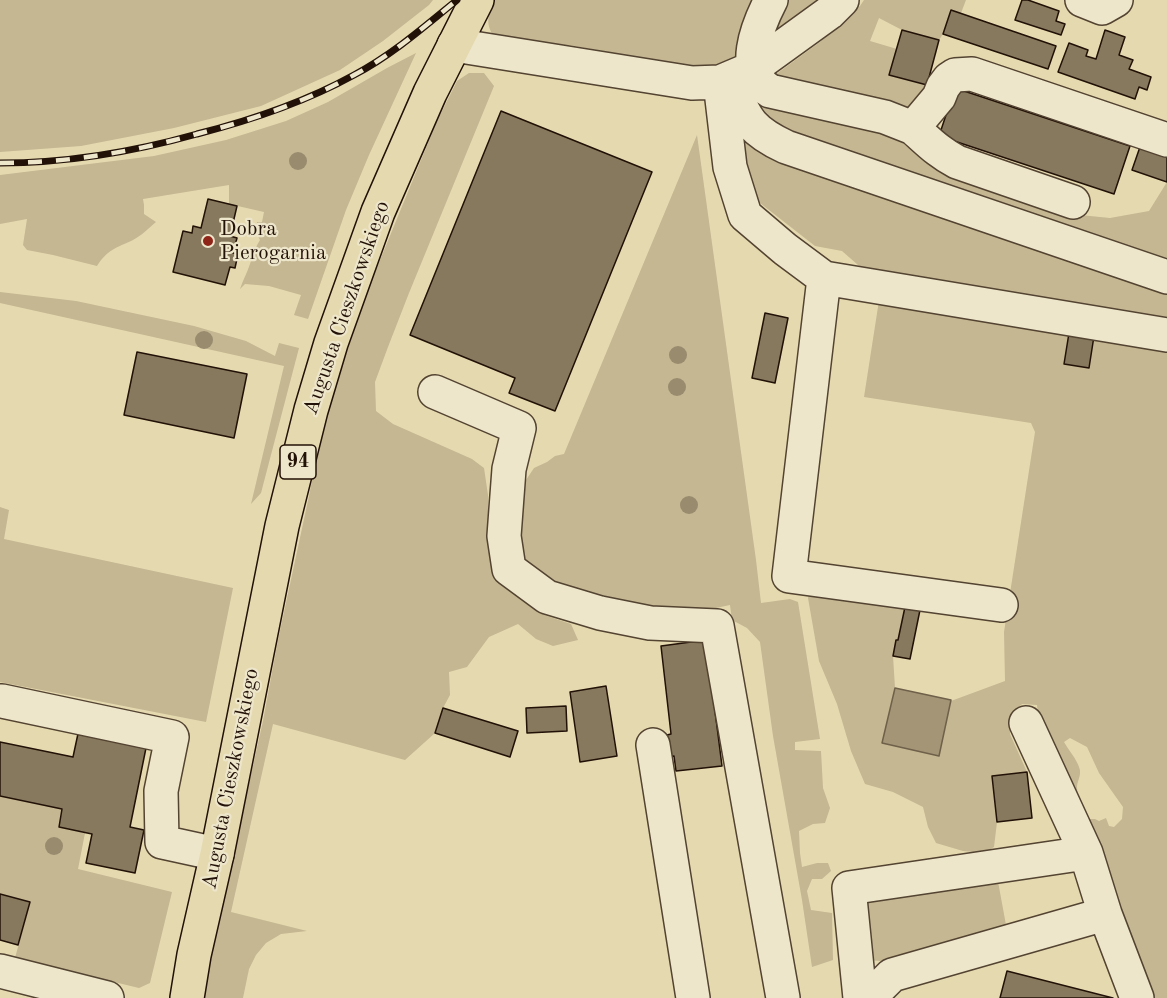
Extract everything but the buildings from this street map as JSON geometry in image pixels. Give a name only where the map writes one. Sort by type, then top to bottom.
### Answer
[{"type":"main road","name":"Augusta Cieszkowskiego","points":[[187,998],[282,526],[311,410],[331,344],[378,212],[430,93],[477,0]]},
{"type":"main road","name":"Augusta Cieszkowskiego","points":[[178,998],[195,952]]},
{"type":"lane","points":[[771,0],[756,33],[753,48],[734,76],[730,167],[745,215],[785,249],[824,278],[1167,335]]},
{"type":"lane","points":[[734,76],[829,13],[842,0]]},
{"type":"lane","points":[[1082,0],[1102,8],[1116,0]]},
{"type":"lane","points":[[454,45],[692,83],[734,76],[758,81],[762,87],[770,91],[885,117],[913,128],[938,151],[957,162],[1073,202]]},
{"type":"lane","points":[[913,128],[939,97],[949,79],[955,75],[972,74],[1167,140]]},
{"type":"lane","points":[[734,76],[748,121],[770,140],[1167,277]]},
{"type":"lane","points":[[824,278],[789,576],[1002,604]]},
{"type":"lane","points":[[435,392],[519,428],[509,469],[504,536],[509,569],[547,597],[600,614],[650,623],[717,626],[783,998]]},
{"type":"lane","points":[[2,701],[172,737],[161,791],[162,842],[217,854]]},
{"type":"lane","points":[[1026,723],[1086,853],[1105,914],[1137,998]]},
{"type":"lane","points":[[653,745],[693,998]]},
{"type":"lane","points":[[860,998],[849,888],[1086,853]]},
{"type":"lane","points":[[869,998],[892,975],[1105,914]]},
{"type":"lane","points":[[0,971],[107,998]]},
{"type":"shaded area","points":[[0,0],[433,0],[383,41],[340,70],[261,106],[174,128],[81,146],[0,152]]},
{"type":"shaded area","points":[[493,0],[763,0],[733,62],[717,71],[569,45],[570,48],[493,35],[488,22]]},
{"type":"shaded area","points":[[777,0],[830,0],[763,50]]},
{"type":"shaded area","points":[[864,0],[966,0],[961,13],[951,10],[939,40],[902,30],[879,18],[870,41],[897,49],[930,72],[943,73],[919,112],[771,86],[775,75],[820,42]]},
{"type":"shaded area","points":[[416,53],[346,210],[308,319],[294,315],[301,295],[269,286],[245,284],[240,289],[260,240],[256,233],[257,222],[262,222],[264,212],[229,204],[229,185],[143,199],[144,214],[156,222],[136,238],[109,252],[97,266],[27,250],[23,245],[27,219],[0,224],[0,175],[154,156],[226,140],[286,121],[328,102]]},
{"type":"shaded area","points":[[469,73],[484,73],[494,86],[375,382],[376,411],[393,424],[472,459],[484,468],[488,495],[491,561],[504,578],[544,615],[571,624],[578,640],[553,646],[536,639],[518,624],[489,637],[467,667],[449,672],[450,695],[435,733],[405,760],[273,724],[231,912],[307,931],[281,934],[266,943],[256,955],[249,969],[243,998],[201,998],[263,721],[324,419],[369,287],[437,121],[457,81]]},
{"type":"shaded area","points":[[750,98],[847,118],[1080,215],[1110,218],[1149,211],[1167,182],[1167,271],[776,137]]},
{"type":"shaded area","points":[[740,114],[1167,285],[1167,329],[866,272],[842,251],[815,246],[746,192]]},
{"type":"shaded area","points":[[697,135],[761,603],[790,599],[798,602],[820,739],[795,742],[795,750],[821,751],[823,788],[830,808],[825,823],[813,824],[799,831],[802,867],[828,863],[831,871],[822,879],[812,879],[807,891],[811,910],[832,913],[833,960],[812,967],[773,736],[760,642],[747,628],[732,620],[730,605],[683,615],[624,610],[518,569],[512,513],[526,480],[534,468],[555,456],[564,454]]},
{"type":"shaded area","points":[[0,292],[76,301],[194,326],[246,341],[275,356],[279,343],[299,348],[261,493],[251,504],[284,366],[0,303]]},
{"type":"shaded area","points":[[880,294],[1069,333],[1064,363],[1094,336],[1167,340],[1167,998],[1155,998],[1117,918],[1040,734],[1037,705],[1022,704],[1010,716],[1010,734],[1027,772],[992,776],[997,822],[994,847],[984,853],[963,851],[936,843],[928,827],[923,807],[893,792],[865,784],[819,661],[808,598],[811,588],[905,607],[893,656],[895,688],[883,743],[951,701],[1005,681],[1004,632],[1035,432],[1031,423],[864,397]],"holes":[[[1070,738],[1087,747],[1099,773],[1123,807],[1122,819],[1114,827],[1109,826],[1106,818],[1099,821],[1087,819],[1080,803],[1077,786],[1080,770],[1064,742]]]},
{"type":"shaded area","points":[[0,507],[9,510],[4,539],[233,588],[206,722],[0,682]]},
{"type":"shaded area","points":[[895,688],[951,700],[939,756],[882,743]]},
{"type":"shaded area","points":[[0,796],[62,809],[59,827],[85,833],[78,869],[172,892],[150,983],[139,988],[15,958],[30,903],[0,894]]},
{"type":"shaded area","points":[[997,876],[1008,936],[896,962],[866,960],[862,904]]},
{"type":"railway","points":[[0,163],[75,159],[124,151],[218,129],[278,109],[317,94],[368,67],[407,40],[457,0]]},
{"type":"place","name":"Dobra Pierogarnia","points":[[208,241]]}]
